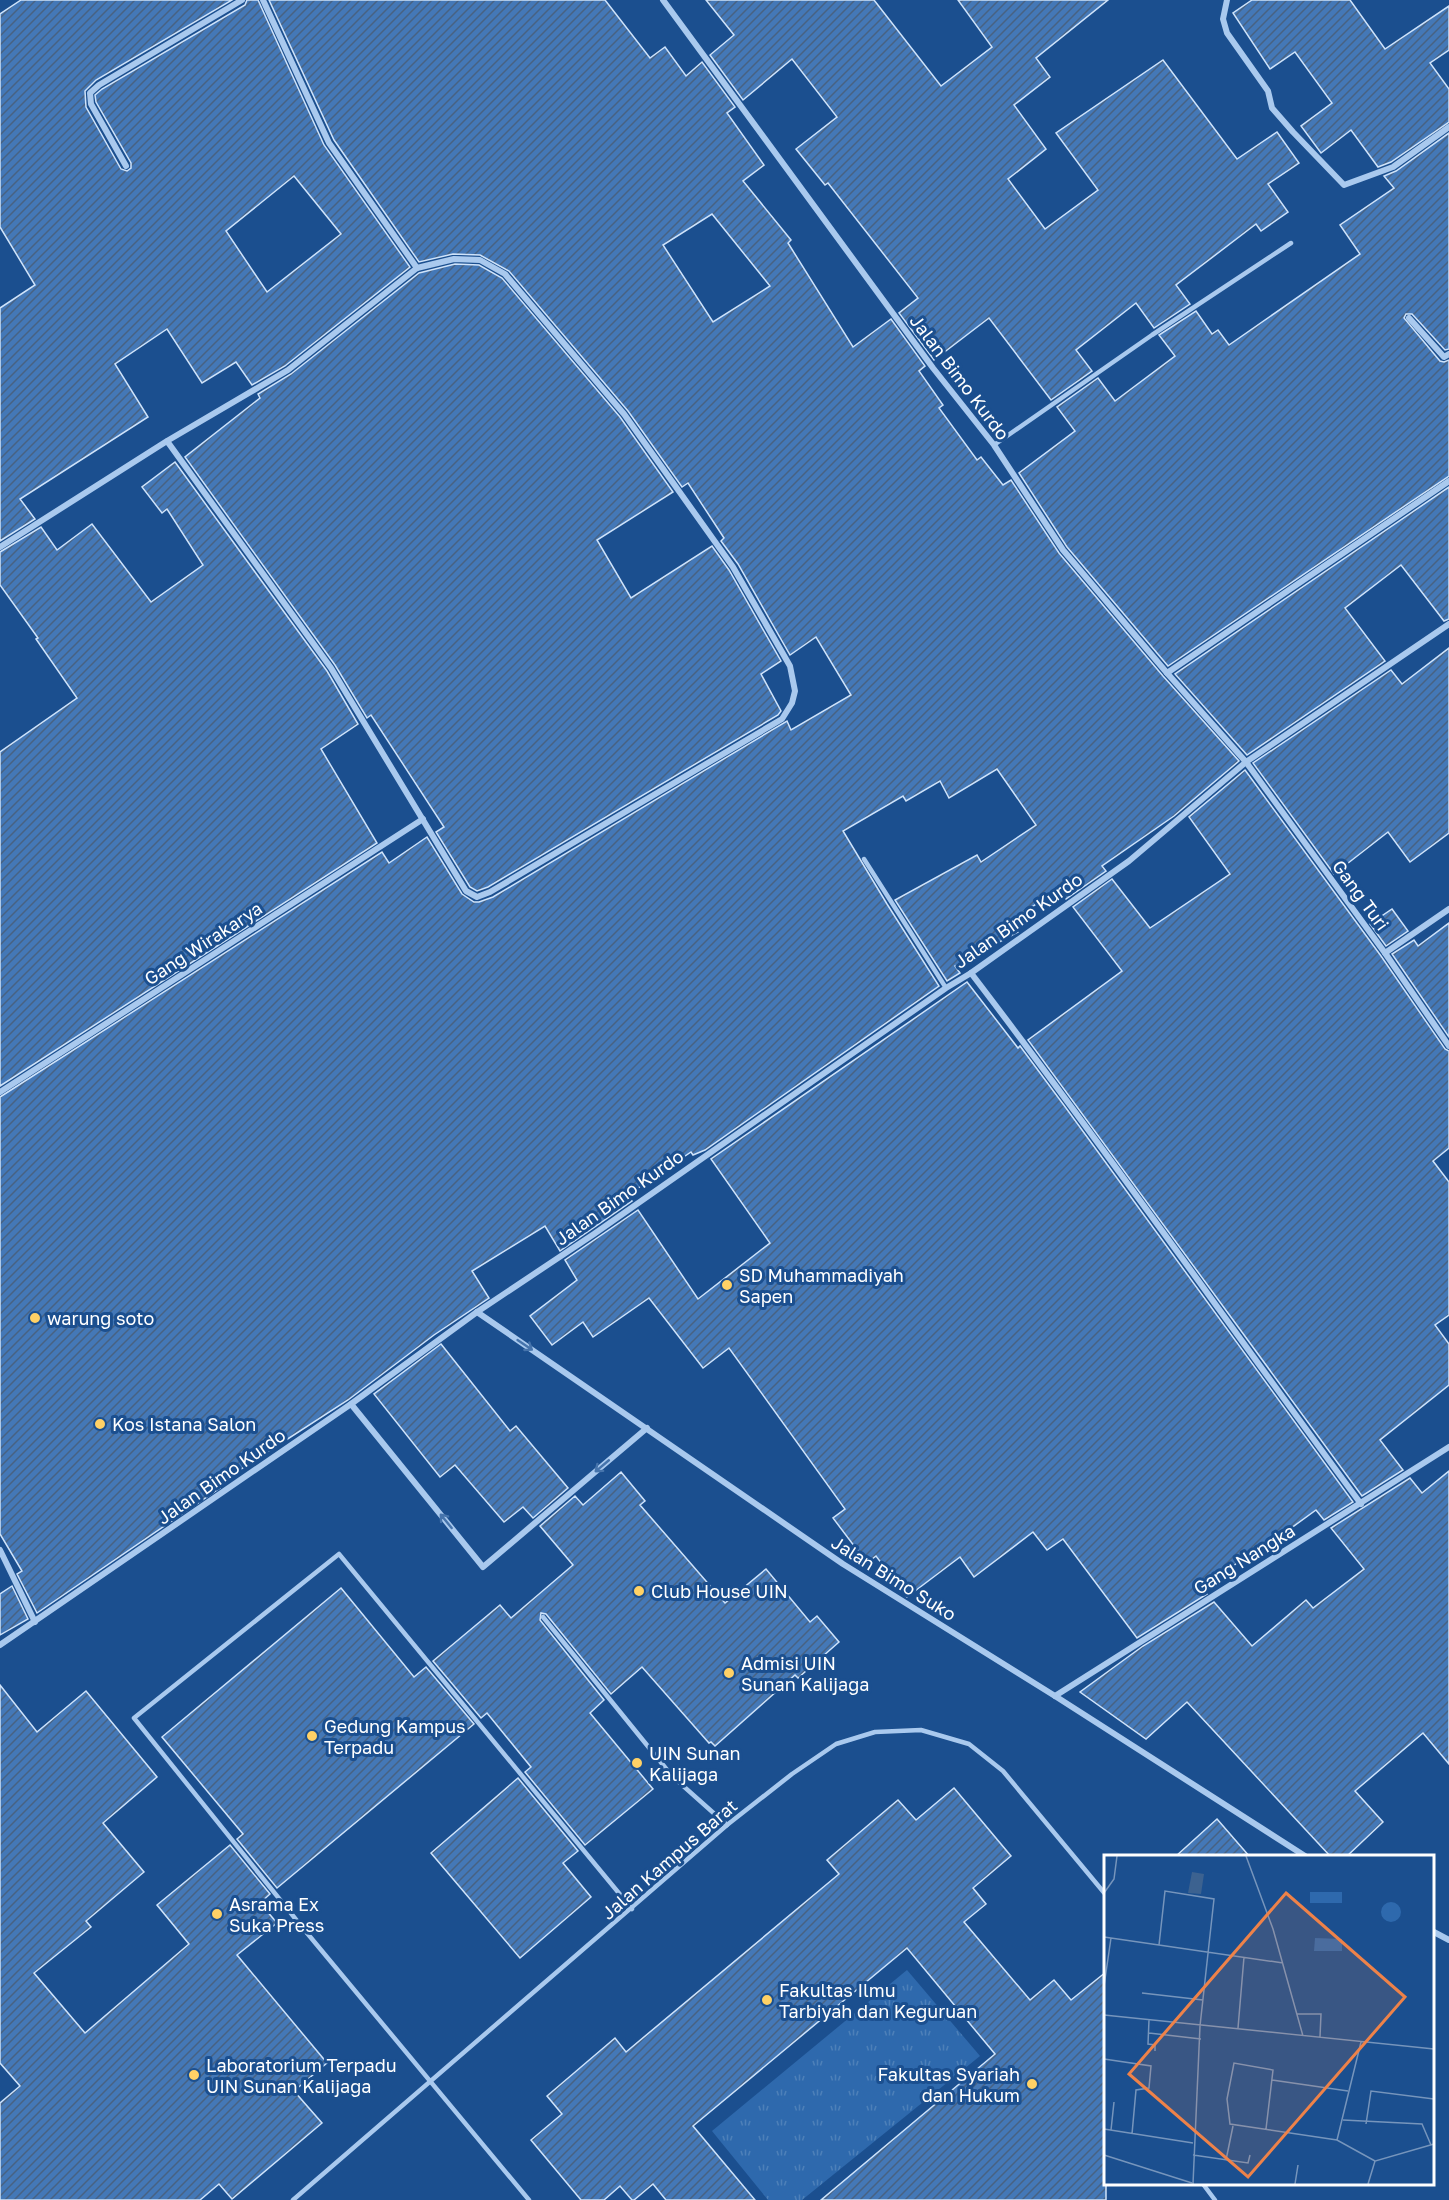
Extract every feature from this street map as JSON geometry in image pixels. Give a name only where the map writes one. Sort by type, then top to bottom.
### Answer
[{"type":"street","points":[[126,166],[91,104],[90,93],[99,85],[242,0]]},
{"type":"street","points":[[263,0],[329,143],[417,268]]},
{"type":"street","name":"Jalan Bimo Kurdo","points":[[663,0],[926,359],[994,445],[1063,550],[1246,762]]},
{"type":"street","points":[[1227,0],[1223,19],[1227,33],[1268,91],[1272,108],[1344,185],[1393,167],[1449,127]]},
{"type":"street","points":[[0,547],[167,441],[288,370],[417,268],[454,259],[480,260],[505,274],[624,414],[733,567],[790,666],[795,691],[792,703],[783,719],[490,892],[477,897],[466,891],[331,668],[167,441]]},
{"type":"street","points":[[1409,318],[1444,357],[1449,354]]},
{"type":"street","points":[[1167,673],[1449,481]]},
{"type":"street","name":"Jalan Bimo Kurdo","points":[[0,1646],[351,1404],[477,1312],[594,1234],[946,988],[972,973],[1129,861],[1246,762],[1449,624]]},
{"type":"street","name":"Gang Turi","points":[[1246,762],[1385,953],[1449,1046]]},
{"type":"street","name":"Gang Wirakarya","points":[[0,1092],[423,819]]},
{"type":"street","points":[[1385,953],[1449,909]]},
{"type":"street","points":[[972,973],[1047,1072],[1361,1504]]},
{"type":"street","name":"Jalan Bimo Suko","points":[[477,1312],[843,1564],[1055,1696],[1302,1855]]},
{"type":"street","points":[[351,1404],[483,1567],[647,1428]]},
{"type":"street","name":"Gang Nangka","points":[[1055,1696],[1449,1447]]},
{"type":"street","points":[[0,1550],[35,1622]]},
{"type":"street","points":[[1434,1932],[1449,1940]]},
{"type":"lane","points":[[994,445],[1152,335],[1291,243]]},
{"type":"lane","points":[[864,859],[946,988]]},
{"type":"lane","points":[[529,2200],[430,2083],[134,1718],[339,1554],[632,1909]]},
{"type":"lane","points":[[543,1617],[672,1776],[727,1825]]},
{"type":"lane","name":"Jalan Kampus Barat","points":[[293,2200],[727,1825],[792,1774],[836,1744],[875,1732],[921,1730],[969,1744],[1003,1771],[1104,1893]]},
{"type":"lane","points":[[1204,2185],[1215,2200]]},
{"type":"green space","points":[[907,1970],[980,2056],[802,2200],[768,2200],[712,2131]]},
{"type":"building","points":[[21,0],[232,0],[96,80],[85,91],[86,107],[121,169],[127,171],[131,168],[131,163],[96,102],[95,95],[245,5],[247,0],[258,0],[324,145],[410,267],[285,366],[252,385],[236,362],[202,383],[167,329],[115,364],[148,417],[20,499],[35,519],[0,541],[0,308],[35,285],[0,227],[0,14]],"holes":[[[294,176],[341,234],[267,292],[226,231]]]},
{"type":"building","points":[[269,0],[605,0],[650,58],[665,47],[686,76],[702,62],[735,107],[727,113],[764,165],[743,181],[791,240],[788,243],[853,347],[891,319],[925,366],[919,371],[943,405],[939,408],[977,460],[981,457],[1003,485],[1011,480],[1059,553],[1163,676],[1239,761],[1174,816],[1102,866],[1106,871],[1066,899],[1059,889],[1012,920],[1018,932],[955,966],[960,973],[947,981],[895,900],[977,855],[981,862],[1036,825],[997,769],[949,798],[940,781],[906,801],[903,796],[843,831],[939,986],[705,1150],[693,1155],[691,1152],[628,1195],[632,1201],[560,1251],[545,1226],[472,1271],[489,1298],[434,1335],[348,1400],[218,1484],[220,1488],[37,1613],[17,1574],[22,1571],[0,1534],[0,1097],[382,852],[389,863],[427,837],[462,894],[474,902],[479,902],[493,897],[787,721],[791,730],[851,695],[816,637],[790,655],[738,564],[721,541],[724,538],[688,483],[682,487],[628,411],[509,271],[480,255],[453,254],[419,262],[334,140]],"holes":[[[712,214],[770,286],[713,322],[663,245]]]},
{"type":"building","points":[[706,0],[874,0],[941,86],[992,47],[958,0],[1108,0],[1036,58],[1050,77],[1014,105],[1046,149],[1008,179],[1045,229],[1098,190],[1056,133],[1163,60],[1237,159],[1277,132],[1299,163],[1268,184],[1288,212],[1261,231],[1256,224],[1176,285],[1190,304],[1154,328],[1136,303],[1076,350],[1092,371],[1051,400],[989,318],[934,360],[899,313],[918,298],[828,183],[825,185],[796,149],[837,117],[792,59],[743,100],[710,55],[734,35]]},
{"type":"building","points":[[1252,0],[1350,0],[1385,49],[1449,6],[1449,50],[1430,63],[1449,89],[1449,122],[1391,162],[1378,167],[1351,130],[1321,153],[1301,126],[1332,103],[1295,52],[1270,69],[1233,13]]},
{"type":"building","points":[[1449,133],[1449,349],[1445,350],[1412,314],[1406,314],[1404,318],[1440,361],[1449,360],[1449,476],[1168,666],[1067,547],[1019,473],[1075,431],[1057,407],[1098,378],[1115,401],[1175,356],[1159,335],[1196,311],[1212,334],[1218,330],[1229,345],[1360,254],[1340,225],[1394,188],[1384,176],[1396,171]]},
{"type":"building","points":[[455,264],[479,265],[502,278],[620,417],[673,492],[597,540],[631,598],[712,546],[729,570],[781,661],[761,674],[781,711],[778,715],[488,887],[477,891],[470,887],[436,832],[444,827],[371,715],[367,718],[335,665],[185,457],[260,398],[258,394],[291,374],[419,273]]},
{"type":"building","points":[[175,462],[327,671],[358,724],[321,749],[377,843],[0,1086],[0,752],[77,698],[0,585],[0,552],[41,527],[57,550],[92,524],[151,602],[203,565],[167,509],[162,513],[142,487]]},
{"type":"building","points":[[1449,487],[1449,619],[1444,621],[1401,565],[1345,608],[1385,661],[1247,755],[1175,674]]},
{"type":"building","points":[[1449,648],[1449,833],[1410,862],[1388,832],[1334,874],[1253,763],[1391,670],[1402,684]]},
{"type":"building","points":[[1245,770],[1381,956],[1445,1049],[1449,1051],[1449,1148],[1433,1161],[1449,1182],[1449,1315],[1435,1325],[1449,1344],[1449,1385],[1380,1440],[1403,1470],[1362,1496],[1028,1040],[1122,971],[1073,907],[1112,879],[1150,928],[1230,874],[1189,817]]},
{"type":"building","points":[[1392,909],[1408,931],[1386,946],[1370,924]]},
{"type":"building","points":[[1449,923],[1449,1037],[1392,954],[1414,940],[1418,946]]},
{"type":"building","points":[[967,982],[1018,1048],[1020,1046],[1353,1502],[1324,1520],[1316,1510],[1265,1547],[1262,1544],[1203,1589],[1207,1594],[1137,1638],[1063,1539],[1047,1550],[1033,1532],[974,1577],[960,1557],[907,1597],[876,1556],[867,1563],[833,1518],[845,1509],[729,1348],[703,1368],[649,1298],[593,1337],[583,1322],[552,1345],[530,1316],[577,1280],[565,1260],[638,1210],[698,1299],[770,1243],[711,1159]]},
{"type":"building","points":[[441,1344],[510,1431],[516,1426],[568,1488],[533,1518],[523,1507],[504,1522],[455,1465],[440,1477],[374,1394]]},
{"type":"building","points":[[1449,1471],[1449,1764],[1423,1733],[1355,1791],[1383,1822],[1348,1855],[1329,1855],[1187,1702],[1146,1739],[1080,1692],[1143,1646],[1214,1602],[1252,1646],[1306,1600],[1313,1608],[1364,1569],[1331,1528],[1410,1478],[1422,1493]]},
{"type":"building","points":[[621,1472],[645,1501],[640,1505],[725,1603],[766,1569],[810,1622],[817,1616],[839,1642],[798,1678],[795,1675],[715,1746],[709,1743],[642,1667],[611,1694],[546,1614],[541,1613],[540,1620],[604,1700],[590,1713],[653,1789],[585,1845],[525,1772],[531,1767],[487,1713],[481,1718],[433,1661],[500,1605],[511,1618],[573,1565],[540,1526],[575,1496],[583,1505]]},
{"type":"building","points":[[12,1586],[28,1619],[0,1635],[0,1594]]},
{"type":"building","name":"Gedung Kampus Terpadu","points":[[341,1588],[414,1677],[426,1667],[474,1724],[277,1888],[237,1839],[243,1834],[162,1737]]},
{"type":"building","points":[[0,1685],[37,1732],[86,1691],[157,1777],[103,1823],[144,1872],[86,1921],[91,1927],[34,1973],[85,2033],[189,1944],[157,1905],[230,1845],[270,1894],[260,1903],[277,1923],[237,1955],[327,2063],[294,2091],[322,2123],[232,2199],[219,2184],[200,2200],[0,2200],[0,2103],[20,2086],[0,2063]]},
{"type":"building","points":[[518,1778],[578,1851],[563,1863],[591,1897],[520,1958],[431,1853]]},
{"type":"building","points":[[954,1788],[1011,1856],[973,1888],[986,1904],[964,1922],[1030,2000],[1054,1980],[1071,2000],[1104,1974],[1104,2185],[1106,2185],[1106,2200],[821,2200],[995,2054],[907,1948],[693,2126],[755,2200],[666,2200],[653,2184],[634,2200],[620,2186],[604,2200],[581,2200],[531,2140],[562,2114],[547,2096],[615,2038],[626,2052],[839,1874],[827,1860],[898,1800],[916,1820]]},
{"type":"building","points":[[1217,1819],[1248,1855],[1177,1855]]},
{"type":"place","name":"SD Muhammadiyah Sapen","points":[[727,1285]]},
{"type":"place","name":"warung soto","points":[[35,1318]]},
{"type":"place","name":"Kos Istana Salon","points":[[100,1424]]},
{"type":"place","name":"Club House UIN","points":[[639,1591]]},
{"type":"place","name":"Admisi UIN Sunan Kalijaga","points":[[729,1673]]},
{"type":"place","name":"Gedung Kampus Terpadu","points":[[312,1736]]},
{"type":"place","name":"UIN Sunan Kalijaga","points":[[637,1763]]},
{"type":"place","name":"Asrama Ex Suka Press","points":[[217,1914]]},
{"type":"place","name":"Fakultas Ilmu Tarbiyah dan Keguruan","points":[[767,2000]]},
{"type":"place","name":"Laboratorium Terpadu UIN Sunan Kalijaga","points":[[194,2075]]},
{"type":"place","name":"Fakultas Syariah dan Hukum","points":[[1032,2084]]}]
